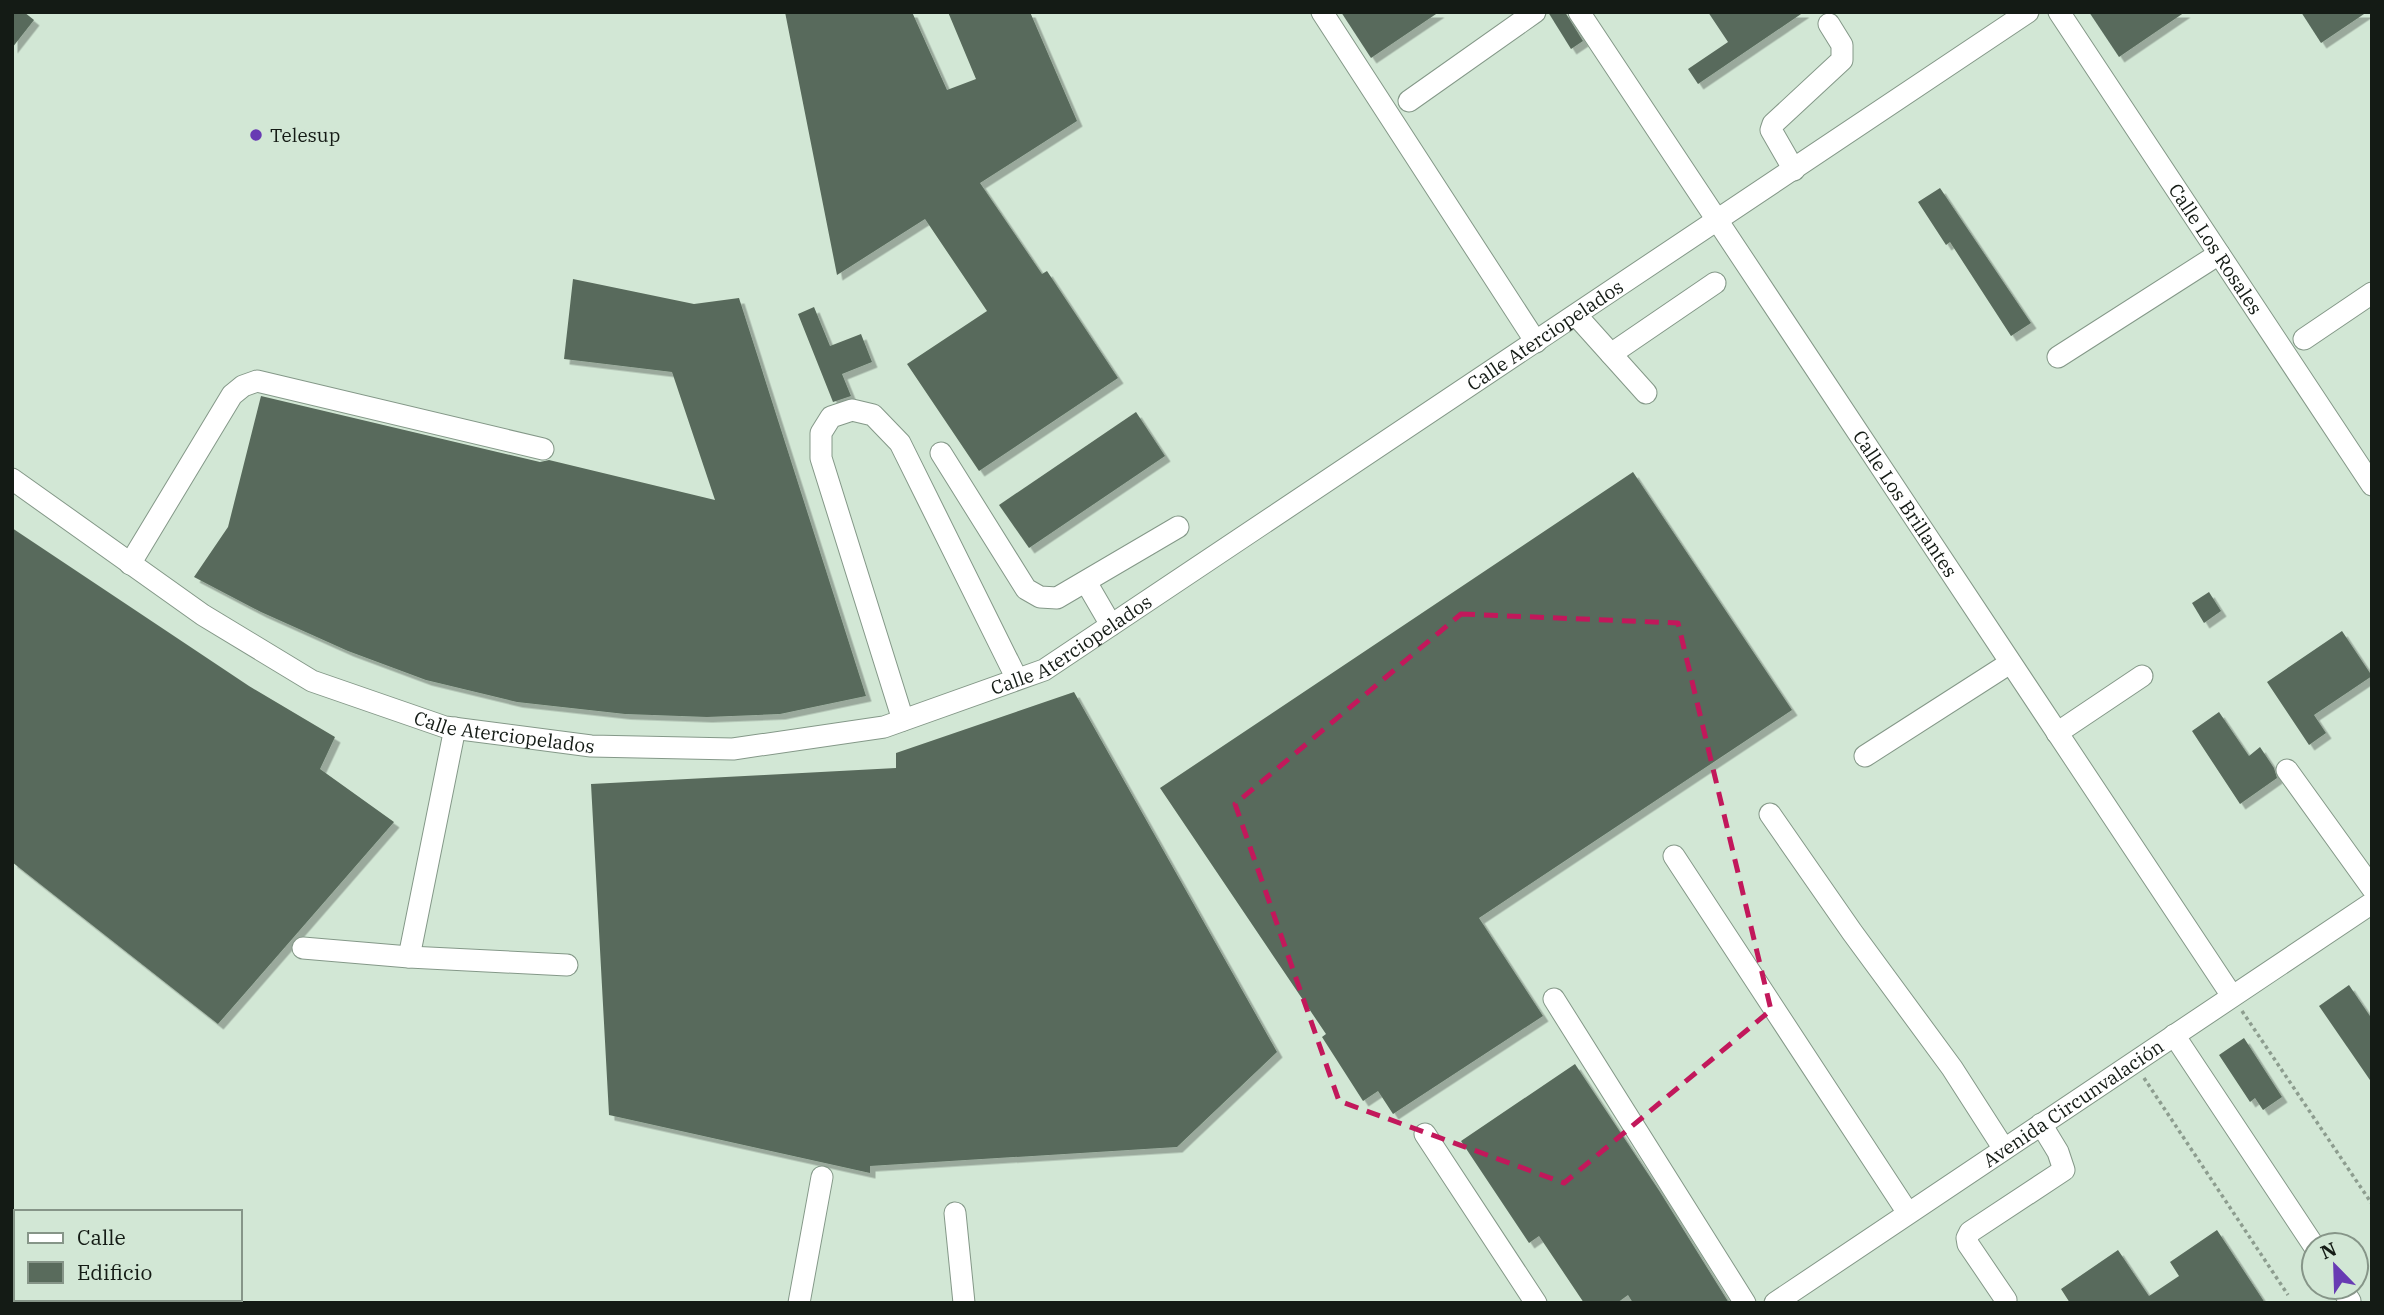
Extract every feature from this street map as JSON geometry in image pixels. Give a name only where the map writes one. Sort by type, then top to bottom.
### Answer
[{"type":"street","points":[[1322,12],[1536,342]]},
{"type":"street","points":[[1409,101],[1535,12]]},
{"type":"street","name":"Calle Los Brillantes","points":[[1579,12],[2232,996]]},
{"type":"street","name":"Calle Aterciopelados","points":[[12,479],[203,615],[312,681],[445,727],[591,746],[733,749],[884,727],[1044,670],[2028,12]]},
{"type":"street","name":"Calle Los Rosales","points":[[2059,12],[2372,485]]},
{"type":"street","points":[[1794,170],[1771,130],[1773,124],[1842,60],[1842,45],[1829,24]]},
{"type":"street","points":[[2058,357],[2219,254]]},
{"type":"street","points":[[1611,354],[1715,283]]},
{"type":"street","points":[[2304,339],[2372,293]]},
{"type":"street","points":[[1576,316],[1646,393]]},
{"type":"street","points":[[130,564],[232,395],[243,386],[257,382],[543,449]]},
{"type":"street","points":[[904,720],[821,458],[821,433],[831,417],[852,410],[873,415],[900,443],[1017,680]]},
{"type":"street","points":[[941,453],[1026,589],[1040,597],[1057,598],[1178,527]]},
{"type":"street","points":[[1086,582],[1111,625]]},
{"type":"street","points":[[1865,756],[2010,663]]},
{"type":"street","points":[[2057,733],[2142,676]]},
{"type":"street","points":[[410,957],[455,728]]},
{"type":"street","points":[[2287,770],[2372,888]]},
{"type":"street","points":[[1770,814],[1952,1068],[2004,1149]]},
{"type":"street","points":[[1674,856],[1908,1213]]},
{"type":"street","name":"Avenida Circunvalación","points":[[1775,1303],[2372,903]]},
{"type":"street","points":[[303,948],[410,957],[567,965]]},
{"type":"street","points":[[1554,999],[1745,1303]]},
{"type":"street","points":[[2174,1035],[2304,1231]]},
{"type":"street","points":[[2006,1300],[1966,1238],[1970,1232],[2064,1170],[2058,1152],[2040,1124]]},
{"type":"street","points":[[1424,1135],[1536,1303]]},
{"type":"street","points":[[799,1303],[822,1177]]},
{"type":"street","points":[[955,1213],[964,1303]]},
{"type":"path","points":[[2232,996],[2372,1204]]},
{"type":"path","points":[[2133,1062],[2288,1295]]},
{"type":"highlighted area","points":[[1461,614],[1678,623],[1771,1010],[1564,1183],[1339,1101],[1235,804]]},
{"type":"building","points":[[12,12],[24,12],[34,20],[12,48]]},
{"type":"building","points":[[785,12],[912,12],[947,90],[976,79],[948,12],[1030,12],[1077,121],[980,183],[1042,274],[1047,271],[1118,378],[979,471],[907,364],[987,311],[925,219],[837,275]]},
{"type":"building","points":[[1341,12],[1439,12],[1371,58]]},
{"type":"building","points":[[1548,12],[1565,12],[1583,41],[1571,49]]},
{"type":"building","points":[[1708,12],[1804,12],[1698,84],[1688,69],[1728,42]]},
{"type":"building","points":[[2089,12],[2185,12],[2119,57]]},
{"type":"building","points":[[2301,12],[2367,12],[2321,43]]},
{"type":"building","points":[[1940,188],[2031,323],[2011,336],[1950,242],[1946,245],[1918,202]]},
{"type":"building","points":[[573,279],[694,304],[739,298],[866,696],[780,714],[707,717],[625,714],[517,702],[426,680],[348,651],[261,612],[194,577],[228,527],[261,396],[715,500],[672,372],[564,359]]},
{"type":"building","points":[[814,307],[830,346],[861,334],[872,362],[842,374],[851,396],[833,402],[798,314]]},
{"type":"building","points":[[1136,412],[1165,456],[1029,548],[999,505]]},
{"type":"building","points":[[1633,472],[1792,710],[1479,918],[1543,1016],[1393,1114],[1378,1091],[1363,1101],[1322,1037],[1326,1034],[1160,788]]},
{"type":"building","points":[[12,528],[249,686],[335,737],[320,769],[394,822],[218,1024],[12,862]]},
{"type":"building","points":[[2209,592],[2221,611],[2204,623],[2192,603]]},
{"type":"building","points":[[2342,631],[2372,676],[2314,715],[2326,733],[2309,745],[2267,682]]},
{"type":"building","points":[[1074,692],[1277,1052],[1177,1147],[870,1166],[870,1173],[609,1115],[591,784],[896,768],[896,753]]},
{"type":"building","points":[[2219,712],[2249,756],[2260,747],[2274,768],[2277,778],[2240,804],[2192,731]]},
{"type":"building","points":[[2349,985],[2372,1019],[2372,1083],[2319,1006]]},
{"type":"building","points":[[2244,1038],[2282,1097],[2263,1110],[2255,1098],[2250,1102],[2219,1055]]},
{"type":"building","points":[[1575,1064],[1660,1192],[1729,1303],[1633,1303],[1628,1295],[1617,1303],[1584,1303],[1539,1236],[1529,1243],[1461,1141]]},
{"type":"building","points":[[2217,1230],[2265,1303],[2070,1303],[2061,1289],[2118,1250],[2149,1296],[2179,1276],[2170,1262]]},
{"type":"place","name":"Telesup","points":[[256,135]]}]
